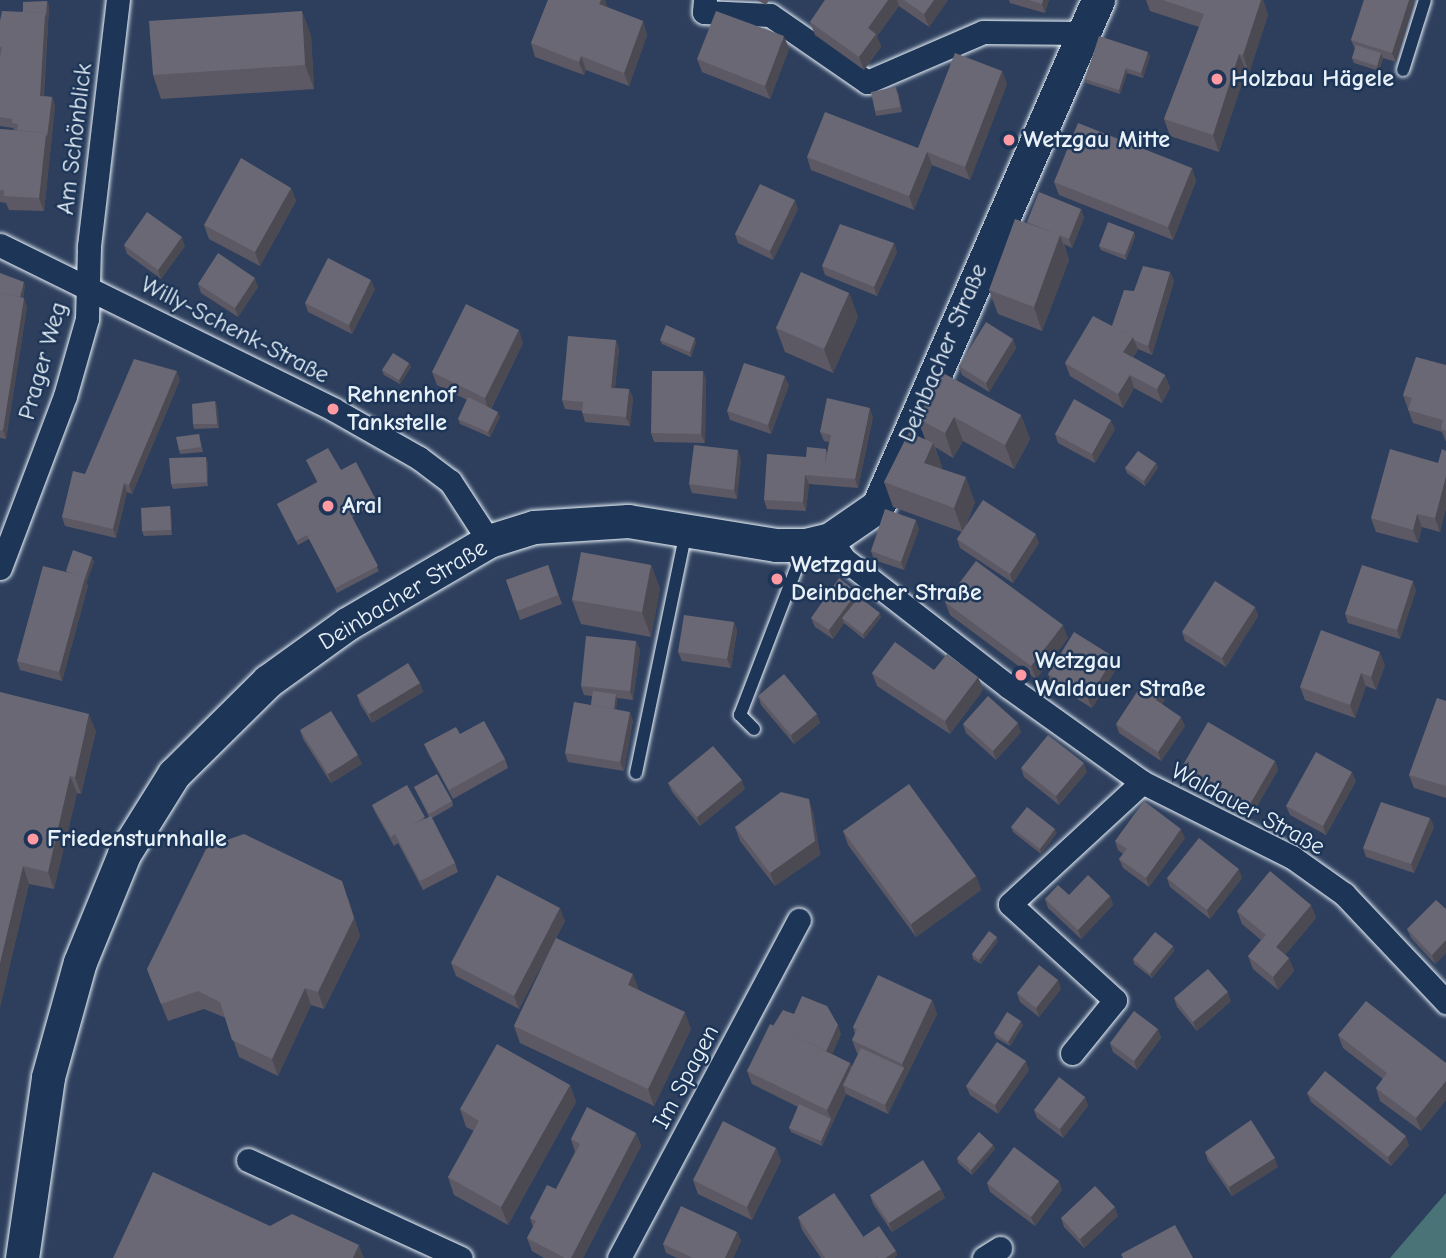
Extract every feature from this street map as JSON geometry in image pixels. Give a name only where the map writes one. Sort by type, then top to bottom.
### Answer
[{"type":"street","name":"Am Schönblick","points":[[89,285],[118,0]]},
{"type":"street","points":[[705,0],[704,12],[770,15],[867,82],[983,32],[1085,33]]},
{"type":"street","name":"Deinbacher Straße","points":[[22,1258],[48,1077],[80,962],[124,854],[157,795],[200,743],[268,681],[347,624],[489,541],[534,527],[628,521],[776,545],[817,542],[878,506],[1098,0]]},
{"type":"street","name":"Willy-Schenk-Straße","points":[[0,245],[89,285],[333,409],[419,458],[450,481],[489,541]]},
{"type":"street","name":"Prager Weg","points":[[0,568],[65,396],[87,319],[89,285]]},
{"type":"street","name":"Waldauer Straße","points":[[817,542],[855,568],[1009,687],[1142,782],[1292,858],[1343,894],[1446,1002]]},
{"type":"street","name":"Waldauer Straße","points":[[1072,1053],[1115,1000],[1010,904],[1142,782]]},
{"type":"street","name":"Im Spagen","points":[[619,1258],[799,920]]},
{"type":"street","points":[[248,1160],[461,1258]]},
{"type":"lane","points":[[1404,70],[1425,0]]},
{"type":"lane","points":[[636,773],[686,531]]},
{"type":"lane","points":[[754,729],[740,715],[817,542]]},
{"type":"green space","points":[[1446,1193],[1446,1258],[1390,1258]]},
{"type":"building","points":[[548,0],[601,0],[599,4],[643,21],[624,73],[581,56],[579,62],[531,43]]},
{"type":"building","points":[[825,0],[888,0],[868,28],[876,34],[859,57],[810,22]]},
{"type":"building","points":[[904,0],[934,0],[924,14]]},
{"type":"building","name":"Holzbau Hägele","points":[[1163,0],[1261,0],[1243,55],[1239,54],[1213,135],[1164,119],[1204,14]]},
{"type":"building","points":[[1364,0],[1409,0],[1392,53],[1351,40]]},
{"type":"building","points":[[47,1],[46,17],[45,13],[23,12],[23,2]]},
{"type":"building","points":[[2,11],[45,13],[40,96],[52,97],[47,137],[46,133],[17,130],[18,124],[12,123],[12,119],[0,117]]},
{"type":"building","points":[[302,11],[305,65],[153,75],[149,21]]},
{"type":"building","points":[[716,11],[784,36],[765,86],[697,59]]},
{"type":"building","points":[[1099,36],[1148,52],[1141,73],[1126,68],[1119,90],[1085,79]]},
{"type":"building","points":[[1356,45],[1381,53],[1377,66],[1352,58]]},
{"type":"building","points":[[955,53],[1002,71],[965,167],[927,152],[909,196],[807,157],[825,112],[918,148]]},
{"type":"building","points":[[896,87],[900,107],[875,111],[871,92]]},
{"type":"building","points":[[1078,123],[1192,168],[1168,227],[1054,182]]},
{"type":"building","points":[[0,129],[46,133],[39,198],[4,196],[4,190],[0,190]]},
{"type":"building","points":[[241,158],[291,188],[255,252],[204,225]]},
{"type":"building","points":[[760,184],[795,200],[770,251],[735,234]]},
{"type":"building","points":[[1039,192],[1081,209],[1069,239],[1027,222]]},
{"type":"building","points":[[147,212],[182,237],[158,270],[124,245]]},
{"type":"building","points":[[1015,219],[1060,235],[1034,307],[989,290]]},
{"type":"building","points":[[1108,222],[1134,232],[1125,255],[1099,246]]},
{"type":"building","points":[[840,224],[894,243],[874,287],[822,266]]},
{"type":"building","points":[[218,253],[255,278],[235,308],[198,284]]},
{"type":"building","points":[[328,258],[371,280],[349,325],[305,303]]},
{"type":"building","points":[[1143,266],[1170,272],[1148,346],[1112,326],[1124,290],[1134,291]]},
{"type":"building","points":[[801,272],[849,293],[824,349],[776,328]]},
{"type":"building","points":[[0,273],[24,282],[20,297],[0,293]]},
{"type":"building","points":[[0,293],[24,298],[3,430],[0,430]]},
{"type":"building","points":[[466,304],[519,330],[485,398],[432,372]]},
{"type":"building","points":[[1093,316],[1133,337],[1123,352],[1165,375],[1157,389],[1130,375],[1118,394],[1065,363]]},
{"type":"building","points":[[986,322],[1013,339],[986,383],[959,366]]},
{"type":"building","points":[[666,325],[695,338],[690,352],[660,340]]},
{"type":"building","points":[[568,336],[616,340],[611,388],[629,389],[626,417],[582,413],[583,402],[562,400]]},
{"type":"building","points":[[393,353],[409,363],[399,380],[382,370]]},
{"type":"building","points":[[1416,357],[1446,365],[1446,431],[1441,429],[1443,420],[1408,410],[1412,398],[1403,395]]},
{"type":"building","points":[[134,359],[177,371],[129,485],[124,483],[113,529],[62,517],[73,471],[85,474]]},
{"type":"building","points":[[744,363],[785,376],[768,425],[727,411]]},
{"type":"building","points":[[652,371],[703,371],[701,434],[651,433]]},
{"type":"building","points":[[943,373],[1021,415],[1005,445],[954,417],[945,433],[917,418]]},
{"type":"building","points":[[468,397],[498,412],[488,432],[458,419]]},
{"type":"building","points":[[827,398],[870,408],[855,479],[805,475],[803,502],[764,500],[767,454],[806,457],[807,447],[826,449],[825,465],[831,435],[820,432]]},
{"type":"building","points":[[1074,399],[1111,420],[1092,454],[1055,434]]},
{"type":"building","points":[[215,401],[217,424],[193,424],[192,404]]},
{"type":"building","points":[[909,432],[933,443],[924,463],[966,477],[954,508],[884,482]]},
{"type":"building","points":[[199,434],[201,447],[179,450],[176,437]]},
{"type":"building","points":[[694,445],[738,450],[734,490],[689,484]]},
{"type":"building","points":[[328,448],[341,470],[356,462],[375,498],[350,513],[378,566],[335,588],[307,535],[296,541],[277,504],[318,482],[306,460]]},
{"type":"building","points":[[1390,449],[1438,463],[1442,449],[1446,451],[1446,476],[1435,518],[1417,514],[1413,530],[1371,518]]},
{"type":"building","points":[[1138,451],[1156,463],[1144,481],[1125,468]]},
{"type":"building","points":[[206,457],[207,482],[171,484],[169,458]]},
{"type":"building","points":[[983,500],[1036,534],[1010,574],[957,539]]},
{"type":"building","points":[[170,506],[171,530],[142,531],[141,508]]},
{"type":"building","points":[[885,509],[916,520],[901,562],[871,551]]},
{"type":"building","points":[[73,550],[92,557],[85,578],[66,571]]},
{"type":"building","points":[[581,552],[651,565],[642,612],[572,600]]},
{"type":"building","points":[[976,561],[1063,625],[1031,666],[945,602]]},
{"type":"building","points":[[548,565],[558,595],[517,611],[506,580]]},
{"type":"building","points":[[1362,565],[1413,581],[1397,630],[1345,614]]},
{"type":"building","points":[[43,566],[85,577],[59,672],[17,661]]},
{"type":"building","points":[[839,578],[857,592],[829,630],[811,618]]},
{"type":"building","points":[[1215,581],[1255,607],[1222,658],[1182,632]]},
{"type":"building","points":[[859,597],[880,613],[863,634],[842,618]]},
{"type":"building","points":[[684,615],[734,622],[727,659],[678,652]]},
{"type":"building","points":[[1321,630],[1380,652],[1371,677],[1361,673],[1350,705],[1300,687]]},
{"type":"building","points":[[1074,632],[1114,657],[1088,699],[1048,674]]},
{"type":"building","points":[[586,636],[636,641],[630,691],[581,686]]},
{"type":"building","points":[[895,642],[934,670],[947,654],[978,677],[945,721],[872,673]]},
{"type":"building","points":[[408,663],[420,683],[369,714],[357,695]]},
{"type":"building","points":[[784,674],[817,714],[791,735],[758,696]]},
{"type":"building","points":[[1146,678],[1163,688],[1156,700],[1181,717],[1158,752],[1116,724]]},
{"type":"building","points":[[593,691],[616,694],[614,709],[591,705]]},
{"type":"building","name":"Friedensturnhalle","points":[[0,692],[89,714],[75,777],[70,776],[48,872],[23,866],[0,963]]},
{"type":"building","points":[[988,696],[1018,723],[993,751],[963,724]]},
{"type":"building","points":[[1437,698],[1446,701],[1446,786],[1409,775]]},
{"type":"building","points":[[574,702],[630,712],[620,762],[565,753]]},
{"type":"building","points":[[331,711],[358,755],[328,774],[300,730]]},
{"type":"building","points":[[484,721],[505,759],[449,790],[424,744],[456,727],[460,734]]},
{"type":"building","points":[[1208,722],[1275,761],[1250,804],[1183,765]]},
{"type":"building","points":[[1048,735],[1084,763],[1056,796],[1021,768]]},
{"type":"building","points":[[713,746],[742,780],[697,817],[668,783]]},
{"type":"building","points":[[1316,752],[1352,772],[1323,826],[1286,806]]},
{"type":"building","points":[[437,774],[452,801],[429,814],[414,787]]},
{"type":"building","points":[[909,784],[976,876],[911,924],[843,831]]},
{"type":"building","points":[[407,785],[425,817],[412,825],[431,816],[455,863],[420,881],[395,834],[391,837],[372,805]]},
{"type":"building","points":[[781,792],[809,799],[815,841],[770,873],[735,827]]},
{"type":"building","points":[[1144,801],[1181,829],[1146,878],[1119,859],[1127,849],[1115,841]]},
{"type":"building","points":[[1381,802],[1430,818],[1411,864],[1363,848]]},
{"type":"building","points":[[1027,807],[1055,829],[1040,849],[1011,827]]},
{"type":"building","points":[[244,834],[342,881],[354,918],[318,992],[305,988],[272,1059],[232,1040],[220,1002],[198,991],[161,1004],[147,969],[207,847]]},
{"type":"building","points":[[1199,838],[1239,869],[1207,910],[1167,878]]},
{"type":"building","points":[[1270,871],[1311,905],[1276,947],[1289,958],[1273,977],[1248,956],[1266,935],[1237,911]]},
{"type":"building","points":[[497,875],[560,908],[514,996],[451,963]]},
{"type":"building","points":[[1088,875],[1110,896],[1078,930],[1045,899],[1058,885],[1069,895]]},
{"type":"building","points":[[1436,900],[1446,909],[1446,940],[1432,955],[1407,929]]},
{"type":"building","points":[[989,931],[997,937],[979,960],[972,954]]},
{"type":"building","points":[[1155,932],[1173,946],[1150,974],[1133,959]]},
{"type":"building","points":[[556,938],[633,974],[628,985],[685,1012],[648,1089],[514,1026]]},
{"type":"building","points":[[1039,965],[1058,980],[1036,1008],[1017,993]]},
{"type":"building","points":[[1208,969],[1228,992],[1193,1022],[1174,998]]},
{"type":"building","points":[[878,975],[932,1000],[902,1064],[852,1040],[857,1029],[853,1027]]},
{"type":"building","points":[[802,996],[827,1006],[838,1025],[826,1051],[773,1026],[783,1010],[794,1014]]},
{"type":"building","points":[[1366,1001],[1446,1063],[1446,1081],[1416,1118],[1376,1088],[1387,1073],[1338,1035]]},
{"type":"building","points":[[1134,1011],[1158,1029],[1134,1061],[1110,1043]]},
{"type":"building","points":[[1007,1012],[1021,1021],[1008,1042],[994,1033]]},
{"type":"building","points":[[770,1024],[850,1063],[827,1110],[747,1071]]},
{"type":"building","points":[[997,1042],[1026,1061],[995,1105],[966,1086]]},
{"type":"building","points":[[497,1044],[570,1085],[501,1207],[448,1177],[479,1121],[460,1109]]},
{"type":"building","points":[[861,1048],[904,1068],[885,1105],[843,1085]]},
{"type":"building","points":[[1325,1071],[1406,1136],[1388,1157],[1307,1093]]},
{"type":"building","points":[[1059,1077],[1085,1097],[1060,1129],[1034,1110]]},
{"type":"building","points":[[799,1104],[831,1119],[821,1141],[789,1128]]},
{"type":"building","points":[[587,1107],[636,1133],[571,1258],[565,1258],[527,1238],[536,1221],[530,1218],[547,1185],[556,1189],[580,1144],[571,1139]]},
{"type":"building","points":[[1251,1120],[1275,1158],[1229,1187],[1205,1152]]},
{"type":"building","points":[[723,1121],[776,1148],[747,1207],[693,1180]]},
{"type":"building","points":[[979,1132],[993,1145],[971,1170],[957,1158]]},
{"type":"building","points":[[1014,1147],[1059,1181],[1031,1217],[987,1183]]},
{"type":"building","points":[[923,1160],[941,1189],[889,1223],[870,1195]]},
{"type":"building","points":[[153,1172],[270,1226],[292,1214],[359,1245],[353,1258],[113,1258]]},
{"type":"building","points":[[1095,1186],[1115,1207],[1080,1239],[1061,1218]]},
{"type":"building","points":[[834,1193],[876,1258],[825,1258],[798,1217]]},
{"type":"building","points":[[681,1206],[737,1232],[725,1258],[693,1258],[663,1244]]},
{"type":"building","points":[[1175,1225],[1193,1258],[1123,1258],[1121,1254]]},
{"type":"building","points":[[879,1226],[896,1251],[885,1258],[877,1258],[863,1237]]},
{"type":"place","name":"Holzbau Hägele","points":[[1217,79]]},
{"type":"place","name":"Wetzgau Mitte","points":[[1009,140]]},
{"type":"place","name":"Rehnenhof Tankstelle","points":[[333,409]]},
{"type":"place","name":"Aral","points":[[328,506]]},
{"type":"place","name":"Wetzgau Deinbacher Straße","points":[[777,579]]},
{"type":"place","name":"Wetzgau Waldauer Straße","points":[[1021,675]]},
{"type":"place","name":"Friedensturnhalle","points":[[33,839]]}]
